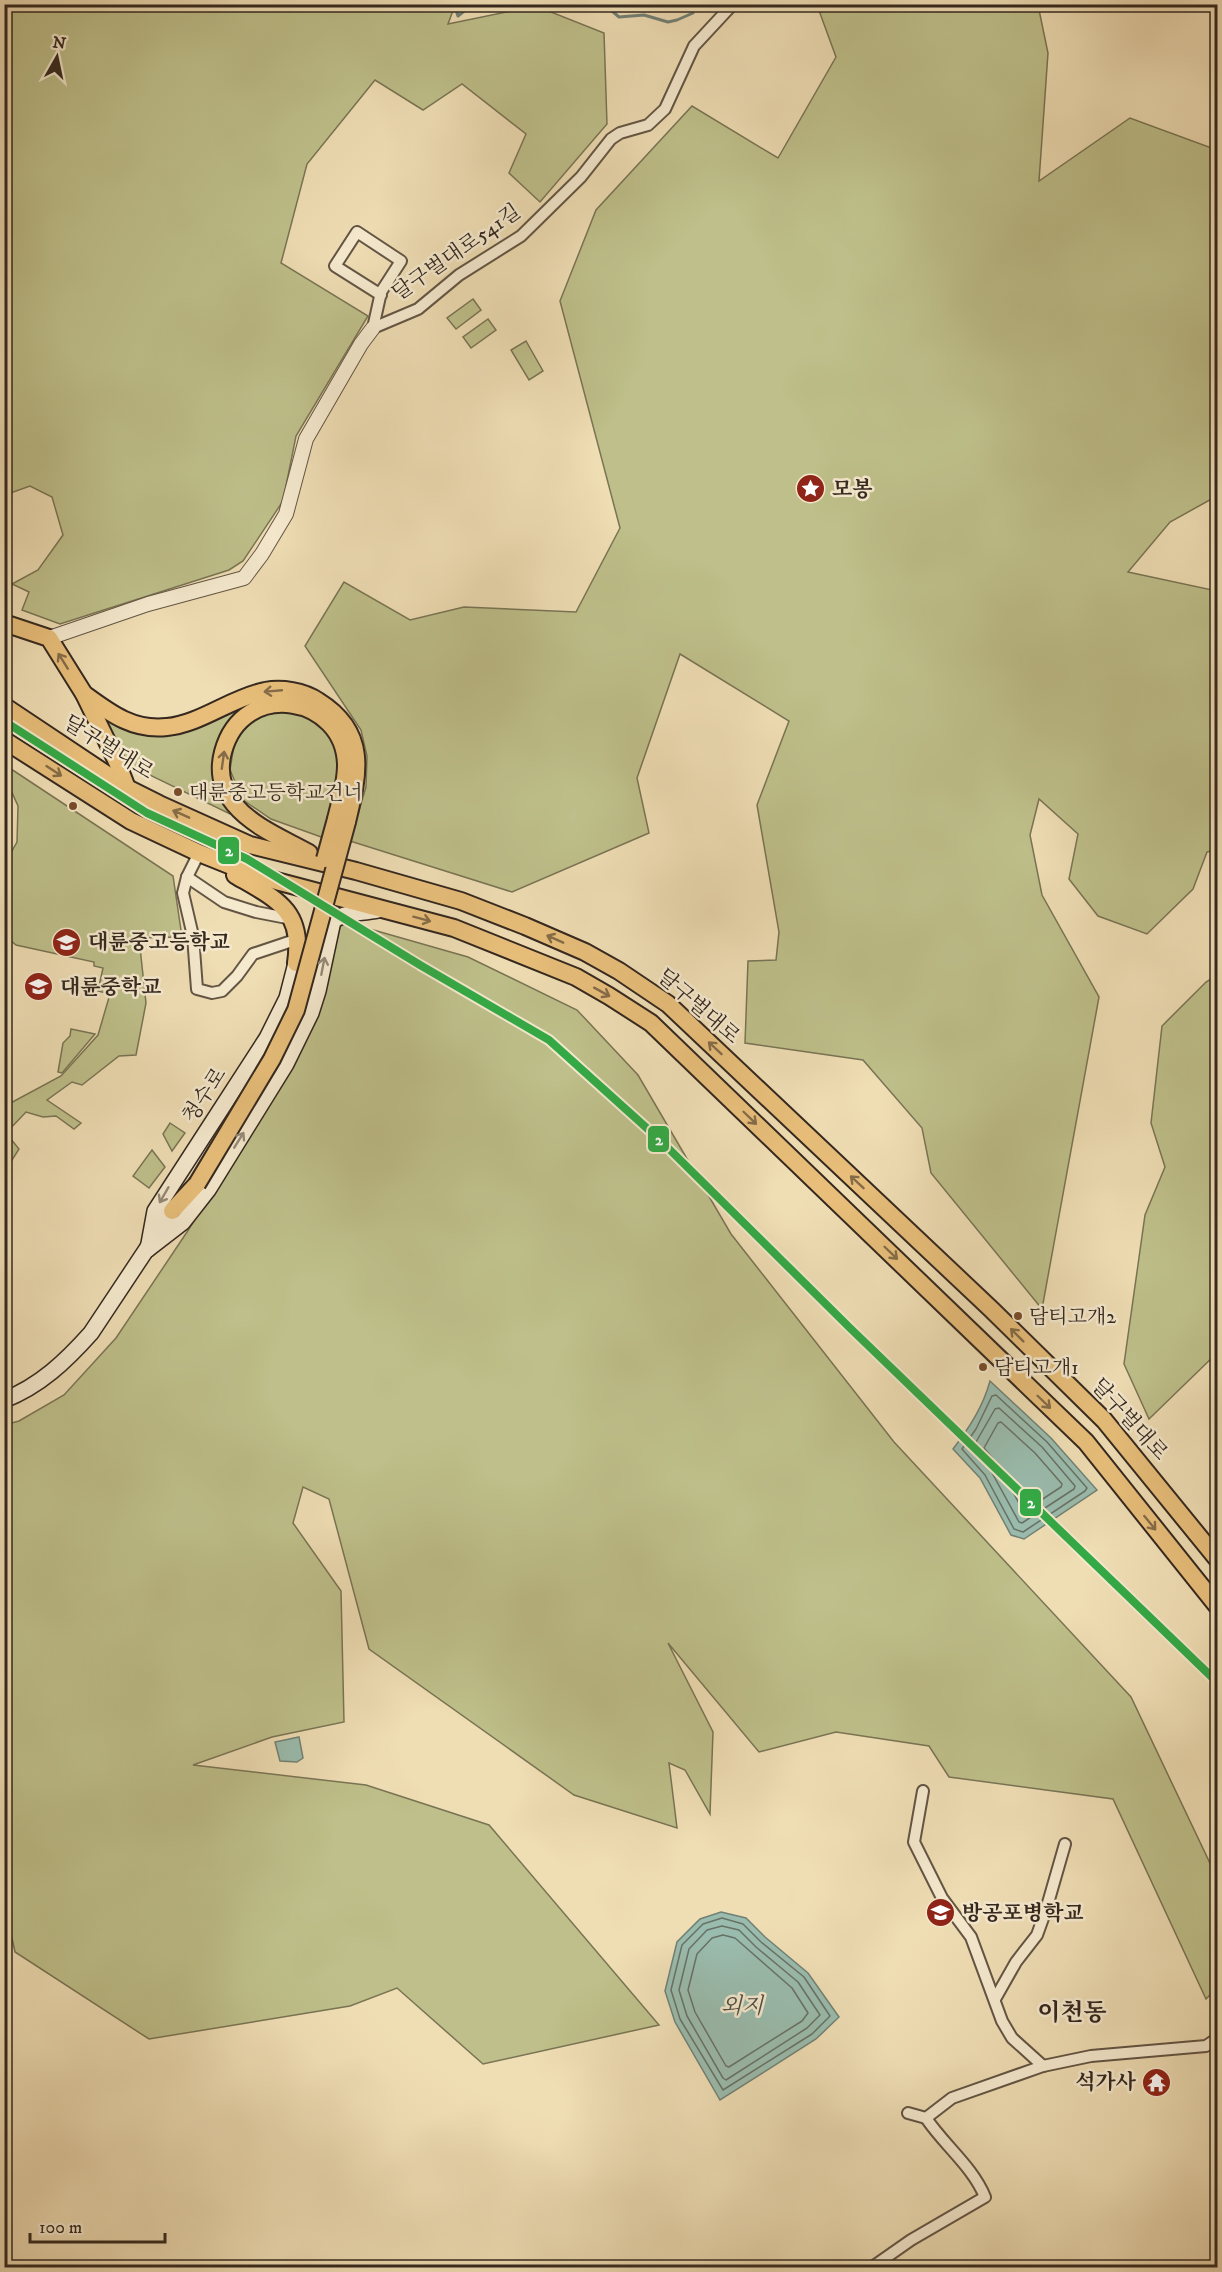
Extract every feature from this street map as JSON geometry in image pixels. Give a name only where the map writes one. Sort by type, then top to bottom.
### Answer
[{"type":"main road","points":[[4,623],[49,639],[84,694],[127,788]]},
{"type":"main road","points":[[84,694],[126,722],[142,727],[168,727],[195,719],[248,696],[267,691],[286,690],[310,696],[335,711],[348,728],[356,754],[356,784],[341,820],[287,1006],[198,1184],[183,1222],[148,1249]]},
{"type":"main road","points":[[341,820],[346,765],[344,749],[331,724],[314,711],[290,703],[261,706],[238,721],[226,742],[222,759],[221,775],[232,802],[252,822],[311,854],[356,871]]},
{"type":"main road","name":"달구벌대로","points":[[4,706],[127,788],[250,845],[356,871],[461,901],[550,936],[619,971],[668,1004],[991,1309],[1104,1420],[1218,1560]]},
{"type":"main road","points":[[4,740],[131,822],[205,855],[244,871],[454,928],[556,969],[609,996],[651,1023],[1086,1442],[1218,1607]]},
{"type":"main road","points":[[205,855],[270,896],[292,919],[298,939],[296,963]]},
{"type":"main road","points":[[172,1212],[198,1184],[286,1064],[311,1013],[333,921],[341,915],[354,911],[371,912],[383,908]]},
{"type":"main road","name":"청수로","points":[[148,1249],[155,1211],[167,1189],[267,1038],[287,998],[296,963]]},
{"type":"main road","name":"청수로","points":[[5,1399],[29,1389],[48,1375],[91,1333],[172,1212]]},
{"type":"street","name":"달구벌대로541길","points":[[373,328],[418,309],[459,275],[521,236],[581,177],[610,139],[620,133],[648,125],[665,109],[694,46],[733,4]]},
{"type":"street","points":[[49,639],[148,604],[244,578],[262,554],[286,514],[306,439],[373,328],[381,295],[401,261],[357,232],[335,266],[381,295]]},
{"type":"street","points":[[205,855],[187,878],[183,893],[193,936],[197,989],[212,993],[222,991],[237,976],[253,954],[298,939]]},
{"type":"street","points":[[187,878],[225,902],[256,912],[292,919]]},
{"type":"street","points":[[923,1791],[914,1842],[942,1898],[971,1937],[1002,2021],[1012,2038],[1043,2066]]},
{"type":"street","points":[[995,1999],[1016,1962],[1037,1935],[1047,1910],[1065,1844]]},
{"type":"street","points":[[926,2118],[952,2098],[1043,2066],[1091,2056],[1206,2046],[1218,2038]]},
{"type":"street","points":[[871,2268],[911,2240],[985,2198],[979,2183],[937,2135],[926,2118],[908,2113]]},
{"type":"green space","points":[[5,5],[455,5],[448,24],[536,6],[604,33],[607,124],[540,202],[509,173],[526,134],[462,84],[423,110],[375,80],[307,164],[281,263],[368,316],[296,436],[283,501],[243,561],[229,570],[60,624],[22,610],[29,592],[12,584],[38,570],[63,535],[52,497],[30,486],[5,495]]},
{"type":"green space","points":[[817,5],[1038,5],[1048,53],[1039,181],[1130,118],[1217,150],[1217,496],[1170,522],[1128,572],[1217,591],[1217,850],[1207,852],[1193,889],[1147,934],[1098,916],[1069,879],[1078,834],[1039,799],[1030,835],[1042,895],[1099,997],[1042,1309],[931,1173],[922,1128],[863,1060],[745,1043],[748,961],[776,960],[779,932],[757,805],[789,721],[680,654],[637,778],[649,833],[512,892],[350,841],[366,787],[367,756],[361,730],[305,646],[344,582],[410,620],[464,607],[576,612],[620,528],[560,301],[596,210],[692,106],[778,158],[836,57]]},
{"type":"green space","points":[[473,299],[481,310],[456,329],[447,318]]},
{"type":"green space","points":[[488,319],[496,330],[471,348],[463,337]]},
{"type":"green space","points":[[526,341],[543,371],[529,380],[511,350]]},
{"type":"green space","points":[[241,705],[221,732],[214,762],[234,812],[230,814],[123,762],[103,714],[128,729]]},
{"type":"green space","points":[[284,708],[312,715],[328,730],[338,751],[339,782],[324,838],[271,819],[243,800],[230,770],[235,739],[255,715]]},
{"type":"green space","name":"대륜중고등학교","points":[[5,765],[173,876],[182,937],[139,938],[146,1003],[136,1055],[119,1056],[82,1085],[72,1082],[47,1100],[81,1123],[74,1129],[56,1116],[43,1117],[26,1112],[6,1133],[19,1149],[5,1171],[5,1106],[61,1076],[98,1035],[110,994],[98,991],[103,968],[94,966],[94,962],[16,945],[9,939],[11,928],[5,927],[5,863],[17,842],[18,806],[5,777]]},
{"type":"green space","points":[[337,924],[356,925],[468,957],[577,1010],[638,1075],[731,1234],[894,1442],[1131,1697],[1217,1878],[1217,1988],[1206,1999],[1113,1799],[949,1777],[929,1746],[836,1732],[759,1752],[668,1643],[713,1732],[710,1814],[685,1770],[669,1763],[677,1828],[574,1795],[369,1649],[329,1499],[303,1487],[293,1523],[341,1591],[344,1722],[272,1737],[193,1765],[366,1785],[489,1825],[659,2025],[483,2064],[397,1988],[350,2006],[149,2039],[15,1952],[4,1901],[4,1425],[19,1421],[64,1395],[116,1338],[187,1232],[301,1050]]},
{"type":"green space","points":[[1217,975],[1217,1353],[1149,1419],[1124,1364],[1145,1215],[1165,1167],[1151,1123],[1162,1026],[1206,982]]},
{"type":"green space","points":[[71,1029],[95,1034],[62,1073],[58,1072],[63,1043],[70,1036]]},
{"type":"green space","points":[[170,1123],[185,1133],[172,1151],[163,1134]]},
{"type":"green space","points":[[152,1150],[165,1167],[149,1188],[133,1176]]},
{"type":"water","points":[[990,1381],[1051,1438],[1097,1490],[1024,1539],[1011,1535],[980,1478],[953,1449],[975,1417]]},
{"type":"water","points":[[299,1737],[303,1758],[297,1762],[280,1761],[275,1742]]},
{"type":"water","name":"외지","points":[[721,1912],[746,1918],[808,1973],[839,2017],[816,2039],[720,2100],[675,2022],[665,1991],[677,1942],[700,1919]]},
{"type":"waterway","points":[[454,4],[458,16],[473,4]]},
{"type":"waterway","points":[[604,4],[619,17],[644,15],[668,22],[693,13]]},
{"type":"transit line","name":"2","points":[[4,721],[147,813],[247,859],[420,965],[549,1040],[660,1140],[850,1328],[1218,1683]]},
{"type":"place","name":"모봉","points":[[811,489]]},
{"type":"place","name":"대륜중고등학교건너","points":[[178,792]]},
{"type":"place","name":"대륜중고등학교","points":[[67,942]]},
{"type":"place","name":"대륜중학교","points":[[39,987]]},
{"type":"place","name":"담티고개2","points":[[1018,1316]]},
{"type":"place","name":"담티고개1","points":[[983,1367]]},
{"type":"place","name":"방공포병학교","points":[[941,1913]]},
{"type":"place","name":"석가사","points":[[1157,2082]]},
{"type":"district","name":"이천동","points":[[1072,2012]]}]
